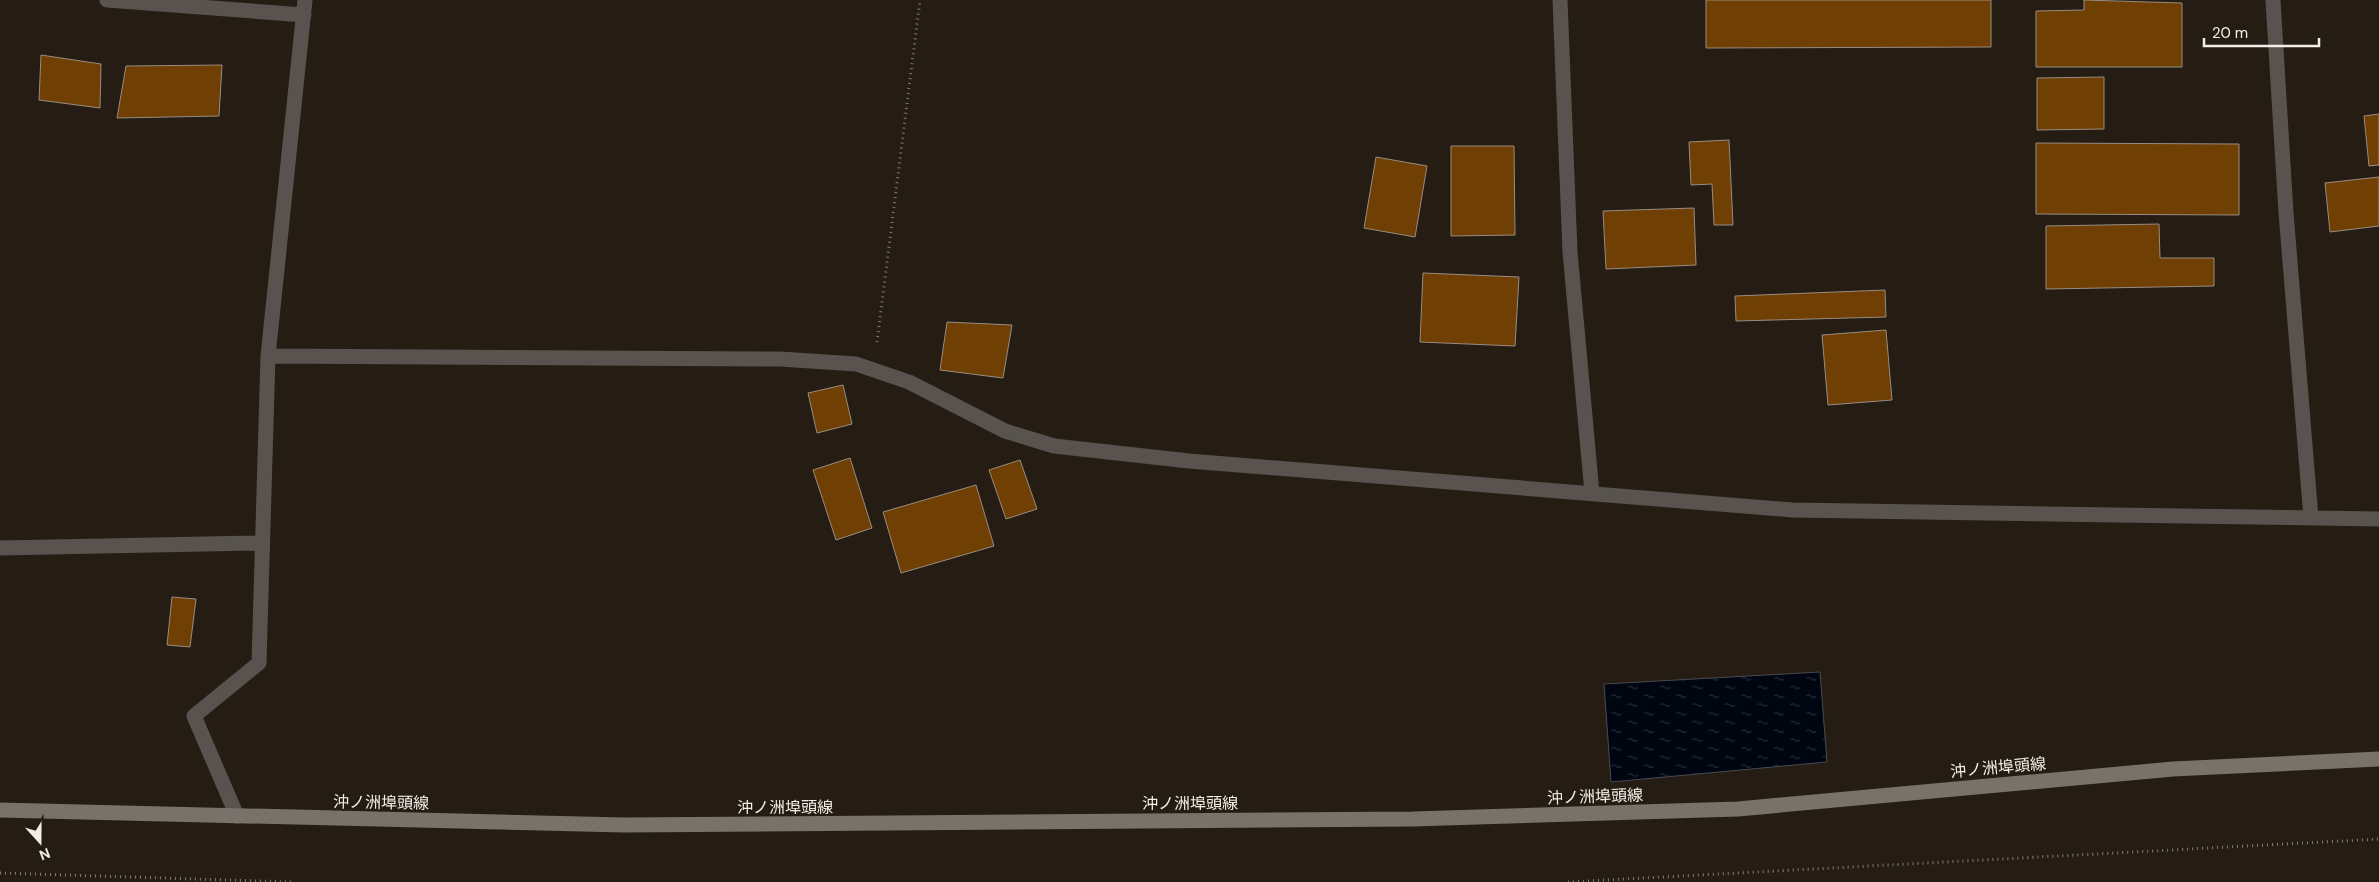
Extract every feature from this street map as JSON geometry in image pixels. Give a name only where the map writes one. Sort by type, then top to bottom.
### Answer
[{"type":"main road","name":"沖ノ洲埠頭線","points":[[0,810],[624,825],[1413,819],[1738,809],[2173,769],[2379,759]]},
{"type":"street","points":[[107,0],[304,7],[268,356],[259,663],[194,716],[237,816]]},
{"type":"street","points":[[1560,0],[1570,252],[1592,494]]},
{"type":"street","points":[[2273,0],[2286,213],[2311,518]]},
{"type":"street","points":[[268,356],[780,359],[856,364],[909,382],[1005,431],[1054,446],[1189,461],[1793,510],[2379,519]]},
{"type":"street","points":[[0,548],[262,543]]},
{"type":"path","points":[[874,370],[920,0]]},
{"type":"path","points":[[1568,882],[2379,839]]},
{"type":"path","points":[[0,873],[292,882]]},
{"type":"water","points":[[1820,672],[1827,762],[1611,782],[1604,684]]},
{"type":"building","points":[[1706,0],[1991,0],[1991,47],[1706,48]]},
{"type":"building","points":[[2084,0],[2182,3],[2182,67],[2036,67],[2036,11],[2084,10]]},
{"type":"building","points":[[41,55],[101,64],[100,108],[39,100]]},
{"type":"building","points":[[222,65],[219,116],[117,118],[126,66]]},
{"type":"building","points":[[2104,77],[2104,129],[2037,130],[2037,78]]},
{"type":"building","points":[[2379,114],[2379,165],[2369,166],[2364,116]]},
{"type":"building","points":[[1729,140],[1733,225],[1714,225],[1712,184],[1691,185],[1689,142]]},
{"type":"building","points":[[2036,143],[2239,144],[2239,215],[2036,214]]},
{"type":"building","points":[[1451,146],[1514,146],[1515,235],[1451,236]]},
{"type":"building","points":[[1376,157],[1427,166],[1415,237],[1364,228]]},
{"type":"building","points":[[2379,177],[2379,226],[2330,232],[2325,183]]},
{"type":"building","points":[[1694,208],[1696,265],[1606,269],[1603,211]]},
{"type":"building","points":[[2159,224],[2160,258],[2214,258],[2214,286],[2046,289],[2046,226]]},
{"type":"building","points":[[1423,273],[1519,277],[1515,346],[1420,342]]},
{"type":"building","points":[[1885,290],[1886,317],[1736,321],[1735,296]]},
{"type":"building","points":[[947,322],[1012,325],[1003,378],[940,370]]},
{"type":"building","points":[[1886,330],[1892,400],[1828,405],[1822,335]]},
{"type":"building","points":[[843,385],[852,424],[817,433],[808,393]]},
{"type":"building","points":[[850,458],[872,528],[836,540],[813,470]]},
{"type":"building","points":[[1020,460],[1037,509],[1006,519],[989,470]]},
{"type":"building","points":[[976,485],[994,546],[901,573],[883,512]]},
{"type":"building","points":[[172,597],[196,599],[190,647],[167,645]]}]
